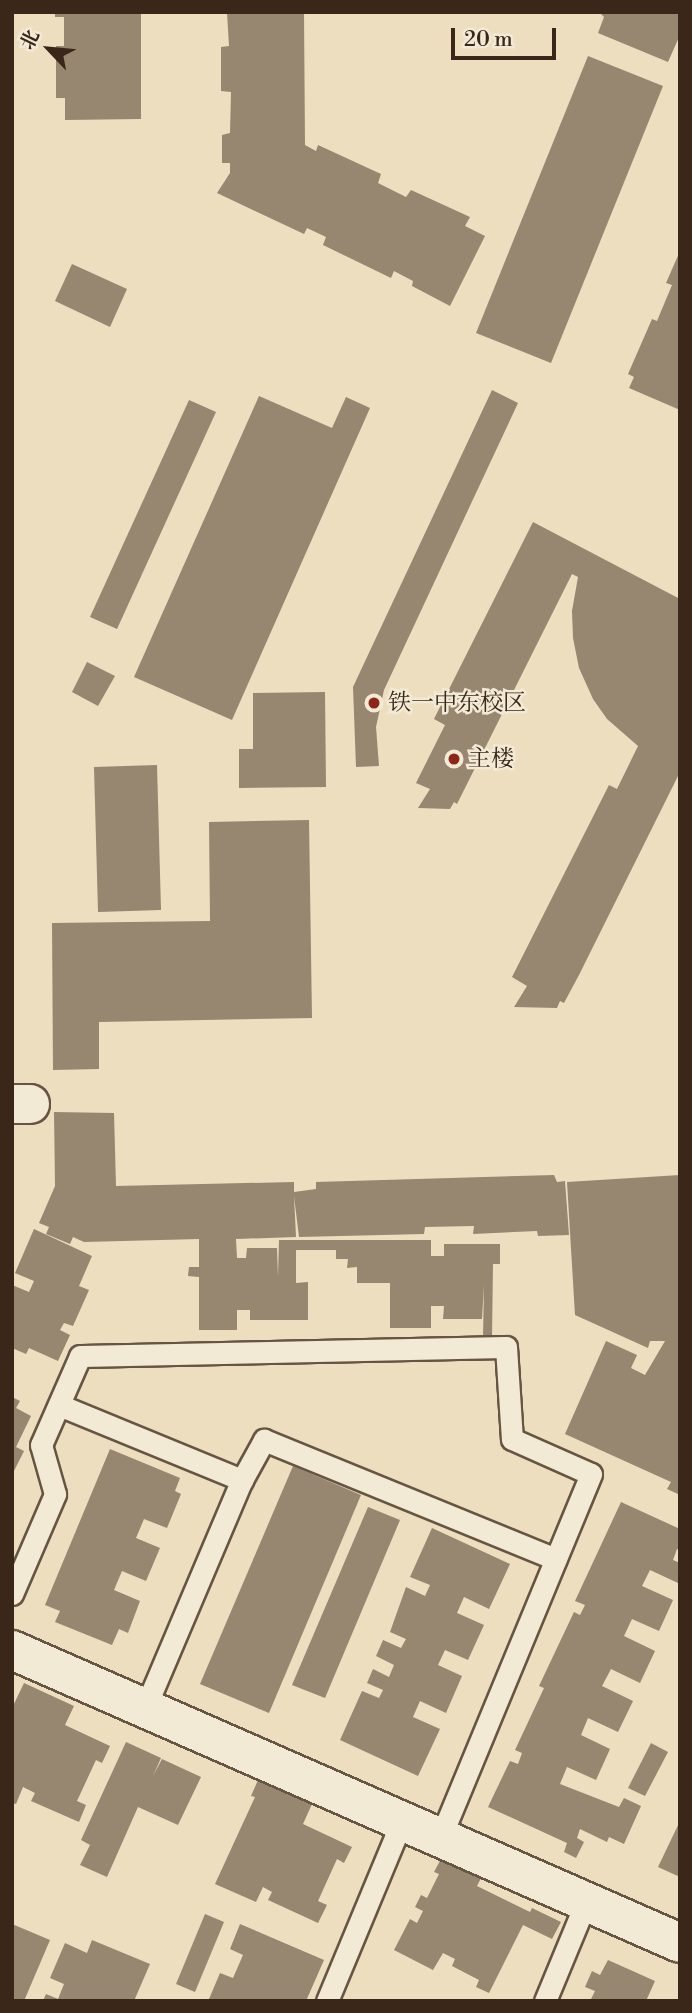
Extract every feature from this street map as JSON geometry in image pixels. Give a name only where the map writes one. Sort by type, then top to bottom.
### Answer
[{"type":"street","points":[[12,1650],[680,1943]]},
{"type":"lane","points":[[12,1594],[55,1494],[41,1445],[80,1356],[506,1347],[512,1439],[591,1474],[440,1838]]},
{"type":"lane","points":[[59,1405],[242,1480]]},
{"type":"lane","points":[[145,1708],[242,1480],[264,1440],[556,1559]]},
{"type":"lane","points":[[327,2001],[402,1821]]},
{"type":"lane","points":[[545,2001],[586,1902]]},
{"type":"building","points":[[55,12],[141,12],[141,119],[65,120],[65,98],[56,98],[56,46],[64,46],[64,17],[55,17]]},
{"type":"building","points":[[227,12],[304,12],[305,145],[316,151],[318,145],[381,174],[378,183],[406,197],[411,190],[470,217],[465,226],[485,236],[450,306],[412,286],[413,281],[394,271],[391,278],[323,245],[326,237],[307,228],[304,234],[217,193],[230,173],[230,163],[222,163],[222,135],[230,133],[231,92],[221,91],[221,47],[229,46]]},
{"type":"building","points":[[599,12],[680,12],[680,35],[668,62],[598,33],[604,17]]},
{"type":"building","points":[[588,56],[663,86],[551,363],[476,333]]},
{"type":"building","points":[[680,251],[680,410],[629,388],[634,377],[628,374],[652,319],[657,321],[672,285],[666,283]]},
{"type":"building","points":[[72,264],[127,289],[110,327],[55,301]]},
{"type":"building","points":[[492,390],[518,403],[384,690],[376,727],[379,766],[356,767],[353,687]]},
{"type":"building","points":[[259,396],[332,428],[346,397],[370,408],[232,720],[134,677]]},
{"type":"building","points":[[189,400],[216,412],[117,629],[90,617]]},
{"type":"building","name":"主楼","points":[[533,522],[680,599],[680,772],[579,975],[564,1003],[560,1001],[557,1008],[514,1007],[527,986],[512,977],[609,785],[617,789],[638,746],[607,719],[593,699],[579,668],[573,638],[572,611],[578,577],[572,574],[457,804],[454,802],[450,809],[418,808],[430,789],[416,783],[445,725],[434,719]]},
{"type":"building","points":[[87,662],[115,676],[98,706],[72,692]]},
{"type":"building","points":[[325,692],[326,787],[239,788],[239,749],[253,749],[253,693]]},
{"type":"building","points":[[157,765],[161,910],[98,912],[94,767]]},
{"type":"building","points":[[309,820],[312,1018],[99,1022],[99,1069],[53,1070],[52,923],[210,921],[209,822]]},
{"type":"building","points":[[54,1112],[114,1113],[116,1186],[294,1182],[294,1192],[316,1189],[316,1182],[554,1175],[557,1182],[565,1181],[569,1235],[538,1236],[537,1231],[473,1234],[474,1226],[425,1227],[424,1234],[299,1237],[294,1196],[296,1237],[236,1239],[237,1258],[246,1258],[247,1248],[277,1248],[278,1277],[279,1240],[431,1240],[431,1256],[444,1256],[444,1244],[500,1244],[500,1264],[493,1264],[492,1337],[483,1337],[484,1285],[482,1319],[443,1319],[444,1306],[431,1306],[431,1328],[390,1328],[390,1283],[357,1283],[357,1267],[347,1268],[348,1259],[336,1259],[336,1250],[296,1250],[296,1283],[308,1282],[308,1320],[250,1320],[250,1310],[237,1310],[237,1330],[199,1330],[199,1277],[188,1276],[189,1267],[199,1267],[199,1239],[84,1242],[73,1237],[70,1244],[46,1234],[49,1227],[39,1223],[55,1186]]},
{"type":"building","points":[[680,1175],[680,1495],[667,1489],[671,1482],[565,1434],[606,1341],[637,1355],[631,1368],[645,1375],[665,1341],[650,1341],[648,1348],[575,1315],[567,1182]]},
{"type":"building","points":[[34,1229],[92,1256],[79,1286],[89,1290],[73,1326],[64,1323],[60,1330],[70,1335],[58,1361],[29,1348],[26,1354],[12,1348],[12,1285],[29,1292],[34,1281],[15,1273]]},
{"type":"building","points":[[12,1397],[20,1401],[16,1408],[31,1416],[16,1447],[24,1451],[12,1475]]},
{"type":"building","points":[[110,1449],[180,1478],[175,1491],[181,1494],[167,1528],[144,1519],[136,1538],[160,1548],[146,1581],[122,1571],[114,1590],[140,1601],[128,1633],[119,1629],[112,1645],[55,1622],[60,1611],[45,1605]]},
{"type":"building","points":[[293,1466],[361,1495],[269,1713],[200,1684]]},
{"type":"building","points":[[621,1502],[680,1529],[680,1550],[677,1549],[673,1560],[680,1563],[680,1579],[678,1583],[650,1570],[642,1586],[673,1600],[659,1631],[632,1619],[624,1636],[655,1651],[640,1683],[611,1669],[602,1686],[633,1701],[618,1732],[588,1718],[581,1735],[610,1749],[596,1780],[567,1767],[560,1784],[619,1807],[624,1798],[641,1806],[624,1844],[609,1837],[607,1842],[580,1829],[577,1838],[584,1842],[576,1858],[564,1852],[567,1843],[488,1807],[510,1761],[518,1764],[522,1753],[515,1750],[544,1688],[539,1686],[574,1612],[580,1615],[585,1605],[575,1601]]},
{"type":"building","points":[[368,1507],[400,1520],[325,1698],[292,1685]]},
{"type":"building","points":[[432,1528],[510,1564],[489,1609],[464,1597],[457,1613],[484,1625],[468,1660],[445,1650],[438,1665],[462,1676],[446,1713],[420,1701],[413,1717],[440,1729],[418,1776],[340,1740],[362,1691],[379,1698],[383,1690],[367,1683],[373,1669],[389,1677],[394,1665],[376,1656],[383,1640],[401,1648],[406,1639],[390,1632],[406,1587],[425,1596],[430,1585],[410,1577]]},
{"type":"building","points":[[24,1683],[74,1706],[65,1725],[110,1746],[102,1763],[96,1760],[77,1801],[86,1805],[79,1822],[31,1801],[35,1793],[23,1787],[16,1804],[12,1803],[12,1708]]},
{"type":"building","points":[[126,1742],[161,1758],[153,1776],[162,1759],[201,1777],[178,1825],[138,1807],[107,1877],[80,1865],[90,1845],[81,1840]]},
{"type":"building","points":[[651,1743],[668,1752],[645,1796],[628,1788]]},
{"type":"building","points":[[258,1780],[312,1804],[303,1824],[352,1847],[344,1863],[337,1859],[318,1901],[327,1905],[318,1923],[268,1900],[272,1892],[263,1887],[256,1902],[215,1884],[255,1797],[251,1796]]},
{"type":"building","points":[[680,1821],[680,1877],[658,1867]]},
{"type":"building","points":[[442,1857],[482,1876],[477,1886],[530,1912],[532,1908],[561,1922],[552,1939],[523,1925],[489,1993],[476,1987],[479,1980],[452,1966],[455,1959],[443,1953],[433,1970],[394,1950],[410,1919],[417,1923],[423,1911],[415,1907],[421,1895],[427,1898],[439,1874],[434,1872]]},
{"type":"building","points":[[205,1914],[224,1922],[195,1992],[176,1984]]},
{"type":"building","points":[[12,1924],[50,1940],[24,2001],[12,2001]]},
{"type":"building","points":[[240,1924],[324,1960],[306,2001],[209,1999],[220,1973],[233,1978],[243,1955],[230,1949]]},
{"type":"building","points":[[92,1940],[150,1964],[134,2001],[43,2001],[46,1994],[58,1999],[64,1984],[50,1978],[65,1943],[87,1953]]},
{"type":"building","points":[[608,1960],[655,1981],[646,2001],[590,2001],[595,1991],[585,1987],[592,1971],[600,1975]]},
{"type":"place","name":"铁一中东校区","points":[[374,703]]},
{"type":"place","name":"主楼","points":[[454,759]]}]
